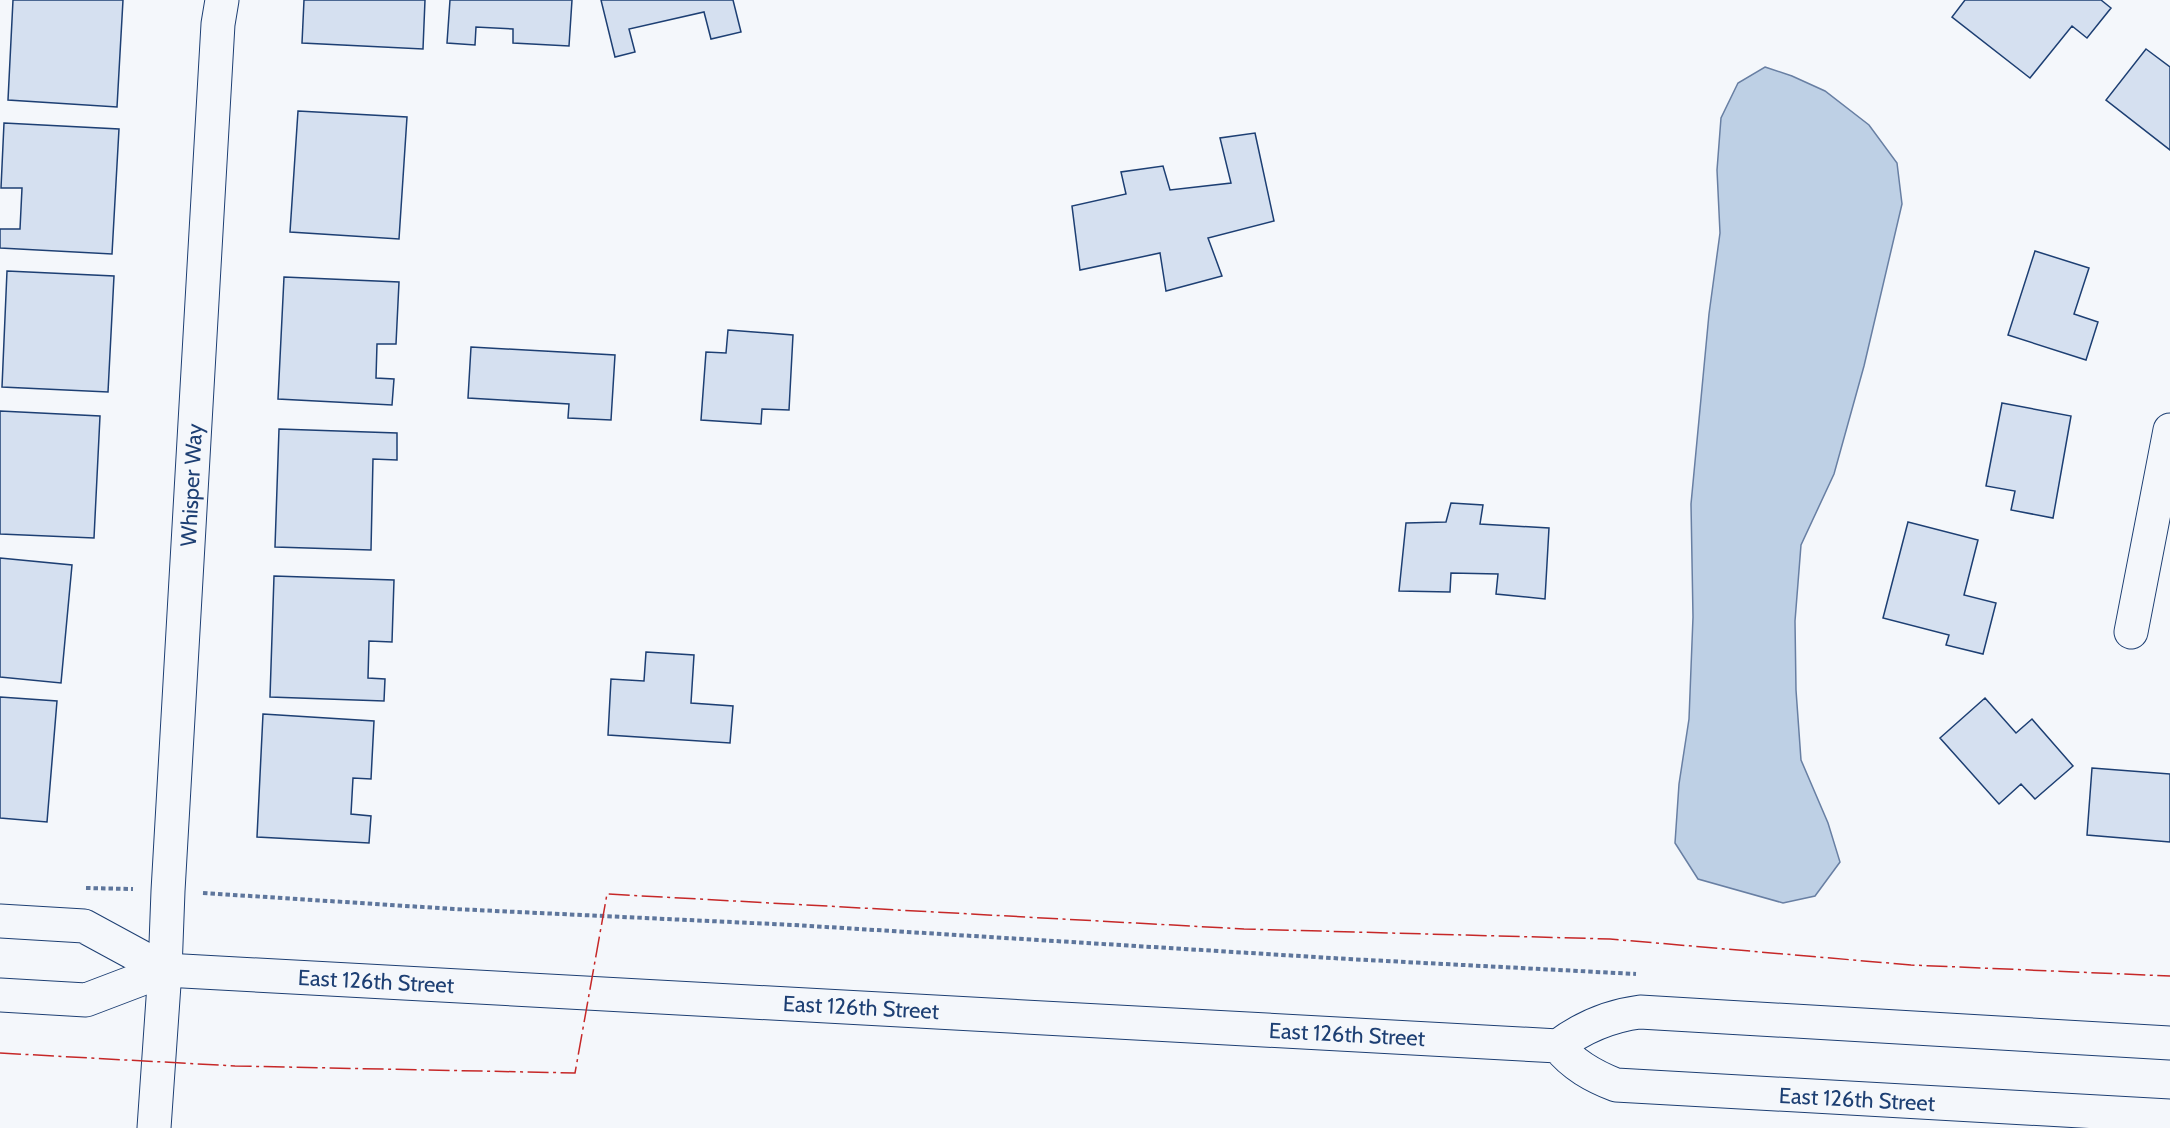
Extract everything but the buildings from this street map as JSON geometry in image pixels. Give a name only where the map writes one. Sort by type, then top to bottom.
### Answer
[{"type":"main road","name":"Whisper Way","points":[[154,1128],[165,970],[218,24],[222,0]]},
{"type":"main road","points":[[2131,632],[2170,429]]},
{"type":"main road","name":"East 126th Street","points":[[0,921],[84,926],[165,970]]},
{"type":"main road","name":"East 126th Street","points":[[0,995],[86,1000],[165,970],[1558,1046],[1582,1069],[1616,1085],[2170,1116]]},
{"type":"main road","points":[[1558,1046],[1574,1034],[1602,1020],[1640,1012],[2170,1043]]},
{"type":"path","points":[[82,888],[794,925],[1647,975]]},
{"type":"water","points":[[1765,67],[1825,91],[1869,125],[1897,163],[1902,204],[1864,366],[1834,474],[1801,545],[1795,621],[1796,690],[1801,760],[1828,823],[1840,862],[1815,896],[1783,903],[1698,879],[1675,843],[1679,784],[1689,719],[1693,617],[1691,504],[1709,314],[1720,233],[1717,170],[1721,118],[1738,83]]},
{"type":"power","points":[[0,1053],[235,1066],[575,1073],[607,894],[1244,929],[1610,939],[1911,965],[2170,976]]}]
